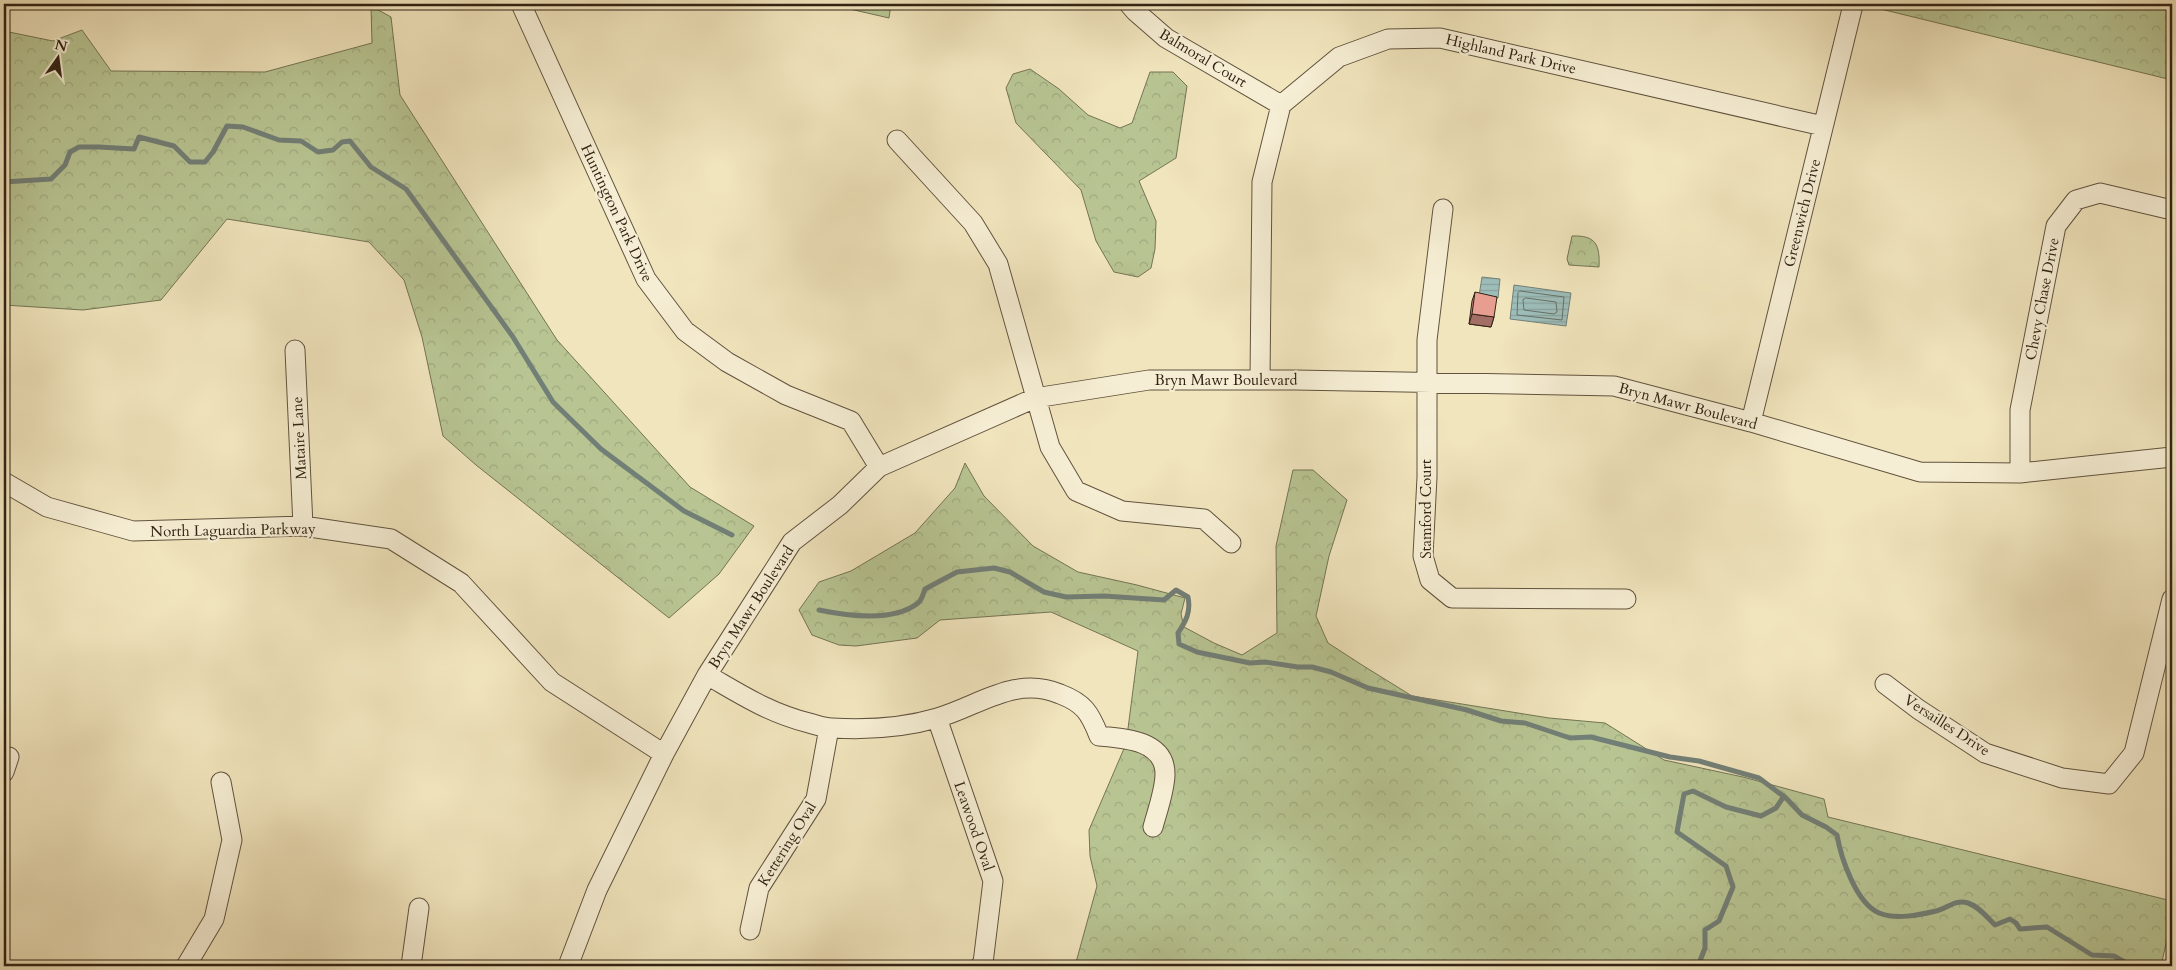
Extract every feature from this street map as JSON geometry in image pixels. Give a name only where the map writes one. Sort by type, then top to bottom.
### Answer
[{"type":"street","name":"Huntington Park Drive","points":[[521,4],[646,279],[685,331],[727,362],[786,395],[851,421],[879,467]]},
{"type":"street","name":"Balmoral Court","points":[[1129,4],[1134,11],[1166,38],[1281,105]]},
{"type":"street","name":"Greenwich Drive","points":[[1751,422],[1852,5]]},
{"type":"street","name":"Highland Park Drive","points":[[1281,105],[1339,57],[1388,39],[1440,38],[1823,126]]},
{"type":"street","points":[[1260,380],[1262,182],[1281,105]]},
{"type":"street","points":[[897,140],[973,223],[998,264],[1050,447],[1076,491],[1122,511],[1204,519],[1231,543]]},
{"type":"street","name":"Chevy Chase Drive","points":[[2020,473],[2020,410],[2056,226],[2076,200],[2100,193],[2172,210]]},
{"type":"street","name":"Stamford Court","points":[[1443,209],[1427,340],[1427,477],[1423,556],[1430,580],[1452,598],[1626,599]]},
{"type":"street","name":"Mataire Lane","points":[[295,350],[303,526]]},
{"type":"street","name":"Bryn Mawr Boulevard","points":[[568,966],[597,890],[664,754],[707,675],[792,542],[840,505],[879,467],[1035,398],[1149,380],[1614,386],[1751,422],[1920,472],[2020,473],[2172,457]]},
{"type":"street","name":"North Laguardia Parkway","points":[[4,482],[47,507],[133,531],[303,526],[392,539],[461,583],[552,682],[664,754]]},
{"type":"street","name":"Versailles Drive","points":[[1885,684],[1918,709],[1985,753],[2062,778],[2109,784],[2134,752],[2172,599]]},
{"type":"street","points":[[707,675],[762,708],[792,719],[829,728],[882,729],[937,718],[1014,688],[1045,688],[1074,699],[1090,713],[1099,736],[1123,738],[1146,744],[1161,758],[1165,774],[1154,827]]},
{"type":"street","name":"Leawood Oval","points":[[937,718],[993,881],[983,963],[980,966]]},
{"type":"street","name":"Kettering Oval","points":[[750,930],[758,888],[816,800],[829,728]]},
{"type":"street","points":[[186,966],[214,919],[232,840],[221,782]]},
{"type":"street","points":[[411,966],[419,908]]},
{"type":"green space","points":[[828,4],[891,4],[889,18]]},
{"type":"green space","points":[[1860,4],[2172,4],[2172,80]]},
{"type":"green space","points":[[371,6],[391,17],[400,95],[557,340],[690,487],[754,526],[719,574],[669,618],[476,465],[443,436],[422,337],[404,280],[369,242],[227,219],[161,300],[83,310],[4,305],[4,31],[53,41],[82,30],[111,71],[265,72],[372,43]]},
{"type":"green space","points":[[1030,69],[1059,89],[1088,115],[1120,128],[1132,123],[1150,72],[1173,72],[1187,86],[1176,158],[1139,181],[1156,221],[1155,249],[1151,268],[1138,277],[1114,272],[1096,241],[1081,190],[1016,123],[1006,88],[1013,74]]},
{"type":"green space","points":[[1572,236],[1586,237],[1595,243],[1599,253],[1599,267],[1569,265],[1567,259]]},
{"type":"green space","points":[[965,463],[984,496],[1033,546],[1078,572],[1185,598],[1181,614],[1184,627],[1242,655],[1277,633],[1276,546],[1293,470],[1313,470],[1347,500],[1329,556],[1316,616],[1328,643],[1412,696],[1549,718],[1605,723],[1664,760],[1743,777],[1824,799],[1828,817],[2172,901],[2172,917],[2161,966],[1075,966],[1097,886],[1090,856],[1089,830],[1126,744],[1138,651],[1051,612],[940,620],[917,638],[856,646],[839,645],[812,635],[799,610],[819,582],[851,571],[915,533],[955,488]]},
{"type":"water","points":[[1482,277],[1500,279],[1498,298],[1479,296]]},
{"type":"water","points":[[1514,285],[1571,293],[1566,326],[1510,319]]},
{"type":"building","points":[[1475,292],[1497,297],[1494,317],[1472,314]]},
{"type":"waterway","points":[[4,182],[51,179],[65,165],[70,152],[79,147],[134,149],[139,137],[174,146],[190,162],[205,162],[213,152],[227,126],[243,127],[279,140],[301,141],[318,152],[333,150],[342,142],[350,141],[371,167],[406,189],[513,337],[553,402],[601,449],[684,511],[732,535]]},
{"type":"waterway","points":[[819,610],[870,616],[896,613],[918,603],[925,589],[957,572],[994,568],[1010,572],[1044,592],[1066,597],[1104,596],[1164,600],[1176,590],[1188,597],[1189,602],[1187,616],[1178,633],[1179,644],[1197,652],[1250,663],[1265,662],[1312,667],[1331,672],[1368,688],[1467,710],[1501,721],[1525,723],[1570,738],[1591,737],[1670,757],[1699,761],[1759,778],[1786,798],[1802,815],[1837,835],[1851,879],[1863,900],[1879,913],[1893,916],[1908,916],[1940,910],[1959,902],[1968,903],[1979,909],[1995,925],[2010,919],[2020,929],[2047,927],[2092,955],[2114,956],[2123,961],[2123,966]]},
{"type":"waterway","points":[[1698,966],[1705,948],[1705,930],[1719,921],[1733,887],[1726,866],[1677,832],[1684,794],[1693,791],[1726,807],[1761,816],[1776,808],[1784,796]]}]
